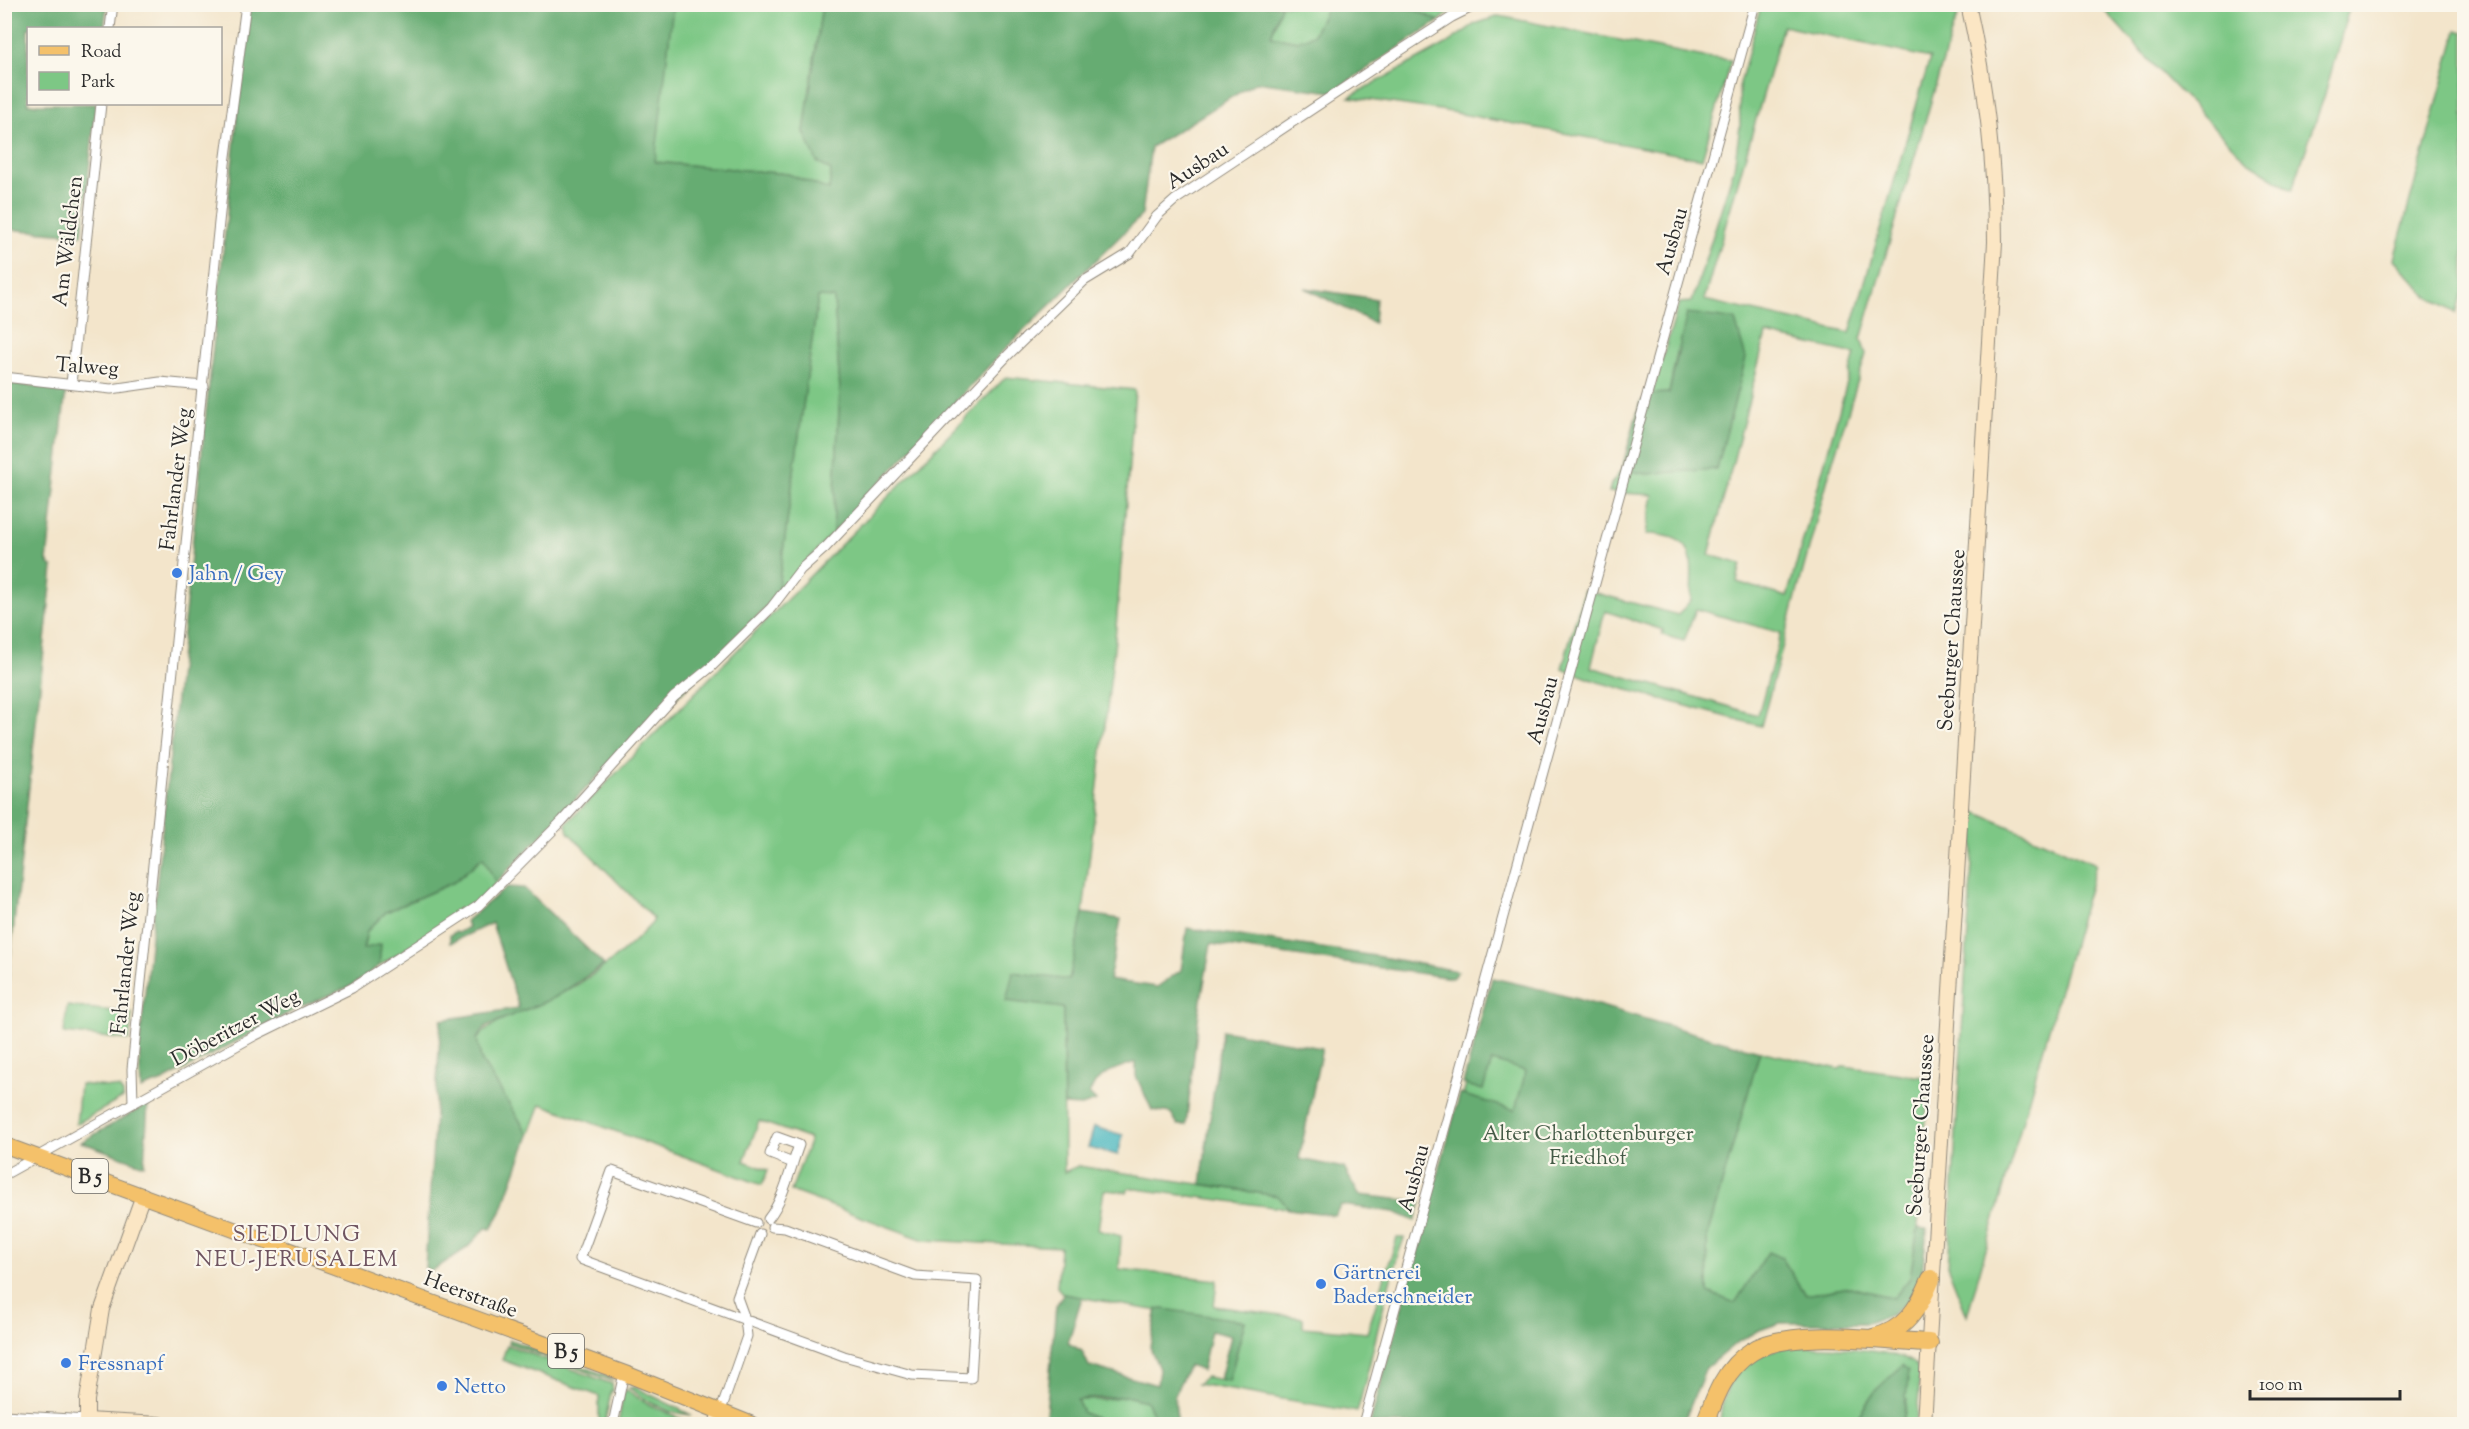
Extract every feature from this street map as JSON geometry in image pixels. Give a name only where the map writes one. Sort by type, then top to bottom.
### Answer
[{"type":"highway","points":[[1862,1340],[1886,1334],[1904,1324],[1920,1306],[1931,1279]]},
{"type":"highway","points":[[1705,1425],[1728,1372],[1750,1352],[1762,1346],[1797,1338],[1929,1343]]},
{"type":"highway","points":[[1716,1425],[1717,1396]]},
{"type":"main road","name":"Seeburger Chaussee","points":[[1924,1425],[1931,1279],[1995,253],[1992,143],[1984,86],[1968,4]]},
{"type":"main road","name":"Heerstraße","points":[[4,1144],[624,1373],[718,1419],[752,1425]]},
{"type":"main road","points":[[143,1196],[102,1309],[87,1400],[87,1422],[159,1425]]},
{"type":"street","points":[[110,27],[113,4]]},
{"type":"street","name":"Fahrlander Weg","points":[[133,1102],[132,1069],[184,550],[204,386],[225,164],[246,4]]},
{"type":"street","name":"Ausbau","points":[[1130,253],[1157,216],[1175,200],[1452,17],[1478,4]]},
{"type":"street","name":"Ausbau","points":[[1363,1425],[1755,4]]},
{"type":"street","name":"Am Wäldchen","points":[[71,384],[101,105]]},
{"type":"street","name":"Döberitzer Weg","points":[[4,1175],[301,1011],[352,988],[478,906],[562,820],[674,697],[711,667],[771,608],[801,569],[826,547],[1008,355],[1084,281],[1130,253]]},
{"type":"street","name":"Talweg","points":[[4,377],[111,389],[160,382],[204,386]]},
{"type":"street","points":[[760,1234],[768,1233],[793,1163]]},
{"type":"street","points":[[756,1223],[612,1171],[580,1258],[844,1356],[912,1375],[970,1378],[977,1280],[915,1276],[761,1218],[756,1223],[756,1229],[760,1234]]},
{"type":"street","points":[[718,1419],[747,1336],[745,1319],[737,1297],[760,1234]]},
{"type":"street","points":[[613,1425],[624,1373]]},
{"type":"street","points":[[4,1414],[87,1422]]},
{"type":"green space","points":[[1828,4],[1957,5],[1959,14],[1953,27],[1861,339],[1866,354],[1831,467],[1761,726],[1598,682],[1562,668],[1584,590],[1678,615],[1691,600],[1692,572],[1688,551],[1675,539],[1663,535],[1646,534],[1653,495],[1609,492],[1611,484],[1622,469],[1646,474],[1717,468],[1677,352],[1669,393],[1652,394],[1679,303],[1692,302],[1734,168],[1740,126],[1739,87],[1761,5],[1824,5],[1824,8]],"holes":[[[1783,26],[1930,58],[1850,333],[1704,300]],[[1766,334],[1855,354],[1787,597],[1737,582],[1741,564],[1709,555]],[[1696,609],[1781,633],[1758,715],[1591,667],[1605,611],[1663,630],[1662,635],[1684,641]]]},
{"type":"green space","points":[[4,5],[107,5],[104,27],[27,27],[27,105],[96,105],[82,235],[5,229]]},
{"type":"green space","points":[[249,5],[673,5],[655,162],[788,174],[829,190],[831,171],[817,162],[804,132],[822,5],[1281,5],[1271,36],[1297,41],[1313,35],[1328,5],[1413,9],[1439,21],[1332,92],[1256,82],[1151,147],[1142,215],[1003,351],[833,533],[840,390],[834,298],[818,297],[777,595],[768,606],[593,781],[496,883],[483,857],[454,882],[386,912],[367,931],[363,949],[381,944],[379,966],[351,986],[298,1008],[163,1081],[141,1089],[139,1050]]},
{"type":"green space","points":[[673,5],[822,5],[804,132],[831,171],[829,191],[788,174],[654,162]]},
{"type":"green space","points":[[1281,5],[1328,5],[1313,35],[1298,41],[1271,36]]},
{"type":"green space","points":[[1352,5],[1427,5],[1454,9],[1439,21],[1413,9]]},
{"type":"green space","points":[[2100,5],[2350,5],[2325,94],[2292,190],[2249,163],[2158,70]]},
{"type":"green space","points":[[1499,16],[1704,57],[1731,60],[1702,159],[1440,110],[1349,97],[1446,44],[1475,24]]},
{"type":"green space","points":[[2457,30],[2464,32],[2464,288],[2456,313],[2426,295],[2394,259]]},
{"type":"green space","points":[[1305,288],[1376,299],[1374,323]]},
{"type":"green space","points":[[818,296],[834,298],[840,390],[833,533],[777,595]]},
{"type":"green space","points":[[1687,313],[1735,320],[1746,358],[1717,469],[1646,474],[1622,469],[1640,402],[1652,394],[1669,393]]},
{"type":"green space","points":[[1006,377],[1135,390],[1115,640],[1083,913],[1070,981],[1013,972],[1063,1008],[1064,1172],[1078,1166],[1279,1196],[1289,1209],[1129,1188],[1127,1192],[1104,1190],[1098,1230],[1121,1236],[1119,1269],[1217,1280],[1214,1306],[1303,1318],[1303,1327],[1367,1333],[1397,1238],[1404,1238],[1390,1281],[1357,1412],[1197,1384],[1206,1377],[1229,1381],[1245,1321],[1146,1309],[1063,1294],[1057,1287],[1060,1247],[924,1240],[791,1191],[810,1139],[759,1121],[744,1161],[768,1170],[762,1185],[541,1104],[529,1135],[481,1060],[477,1040],[484,1032],[502,1020],[567,991],[594,974],[631,944],[653,922],[653,918],[568,832],[566,824]]},
{"type":"green space","points":[[4,383],[66,389],[47,561],[53,568],[5,1006]]},
{"type":"green space","points":[[1975,812],[2096,864],[1967,1316],[1948,1268]]},
{"type":"green space","points":[[483,857],[496,883],[471,907],[379,966],[363,950],[367,931],[386,912],[454,882]]},
{"type":"green space","points":[[507,887],[524,888],[604,965],[554,998],[486,1026],[477,1039],[481,1060],[529,1135],[501,1212],[491,1229],[486,1228],[467,1248],[432,1271],[425,1268],[441,1020],[519,1008],[492,923],[450,943],[450,935],[468,927],[466,921]]},
{"type":"green space","points":[[1083,913],[1121,919],[1109,980],[1157,987],[1181,970],[1187,928],[1382,957],[1458,971],[1452,978],[1211,944],[1199,1012],[1186,1125],[1178,1125],[1171,1113],[1152,1110],[1136,1076],[1136,1062],[1108,1072],[1097,1081],[1089,1094],[1096,1101],[1082,1106],[1064,1105],[1063,1008],[1006,1001],[1013,972],[1069,980]]},
{"type":"green space","name":"Alter Charlottenburger Friedhof","points":[[1492,978],[1560,994],[1760,1051],[1707,1236],[1708,1292],[1735,1303],[1768,1252],[1782,1258],[1805,1295],[1850,1287],[1894,1298],[1910,1278],[1918,1228],[1927,1229],[1922,1275],[1908,1301],[1891,1315],[1867,1323],[1780,1323],[1757,1331],[1736,1343],[1706,1368],[1683,1424],[1370,1424],[1460,1094],[1515,1110],[1526,1071],[1492,1061],[1483,1090],[1463,1084]]},
{"type":"green space","name":"Alter Charlottenburger Friedhof","points":[[1494,980],[1758,1056],[1760,1051],[1839,1069],[1844,1066],[1929,1078],[1918,1228],[1910,1278],[1894,1298],[1850,1287],[1805,1295],[1782,1258],[1735,1304],[1708,1292],[1707,1236],[1748,1092],[1424,1241]]},
{"type":"green space","points":[[67,1006],[132,1013],[129,1040],[64,1033]]},
{"type":"green space","points":[[1222,1030],[1322,1048],[1299,1159],[1344,1168],[1359,1195],[1421,1202],[1415,1221],[1394,1212],[1341,1205],[1334,1215],[1289,1209],[1278,1196],[1201,1184]]},
{"type":"green space","points":[[80,1084],[119,1088],[123,1093],[123,1098],[76,1124]]},
{"type":"green space","points":[[148,1104],[144,1165],[81,1142]]},
{"type":"green space","points":[[1063,1294],[1082,1297],[1068,1343],[1082,1351],[1089,1366],[1157,1385],[1159,1369],[1150,1347],[1157,1308],[1245,1321],[1229,1381],[1220,1379],[1231,1336],[1211,1331],[1202,1371],[1189,1365],[1174,1395],[1178,1424],[1152,1424],[1155,1419],[1146,1401],[1126,1396],[1077,1400],[1083,1413],[1111,1424],[1045,1424],[1056,1306]]},
{"type":"green space","points":[[510,1340],[608,1376],[613,1381],[509,1343]]},
{"type":"green space","points":[[507,1345],[612,1384],[613,1391],[611,1391],[605,1424],[599,1424],[599,1396],[502,1360]]},
{"type":"green space","points":[[1786,1346],[1857,1349],[1910,1361],[1917,1368],[1919,1382],[1916,1424],[1903,1424],[1907,1399],[1876,1390],[1853,1424],[1720,1424],[1724,1397],[1737,1373],[1755,1358]]},
{"type":"green space","points":[[1903,1365],[1909,1370],[1903,1424],[1853,1424],[1876,1390]]},
{"type":"green space","points":[[635,1387],[691,1415],[671,1412],[648,1401],[629,1388]]},
{"type":"green space","points":[[627,1390],[646,1403],[693,1424],[618,1424],[624,1391]]},
{"type":"green space","points":[[1126,1396],[1146,1401],[1155,1419],[1152,1424],[1111,1424],[1083,1413],[1077,1400],[1101,1400]]},
{"type":"water","points":[[1094,1127],[1123,1135],[1118,1155],[1088,1148]]},
{"type":"place","name":"Jahn / Gey","points":[[177,573]]},
{"type":"place","name":"Gärtnerei Baderschneider","points":[[1321,1284]]},
{"type":"place","name":"Fressnapf","points":[[66,1363]]},
{"type":"place","name":"Netto","points":[[442,1386]]},
{"type":"district","name":"SIEDLUNG NEU-JERUSALEM","points":[[297,1246]]}]
